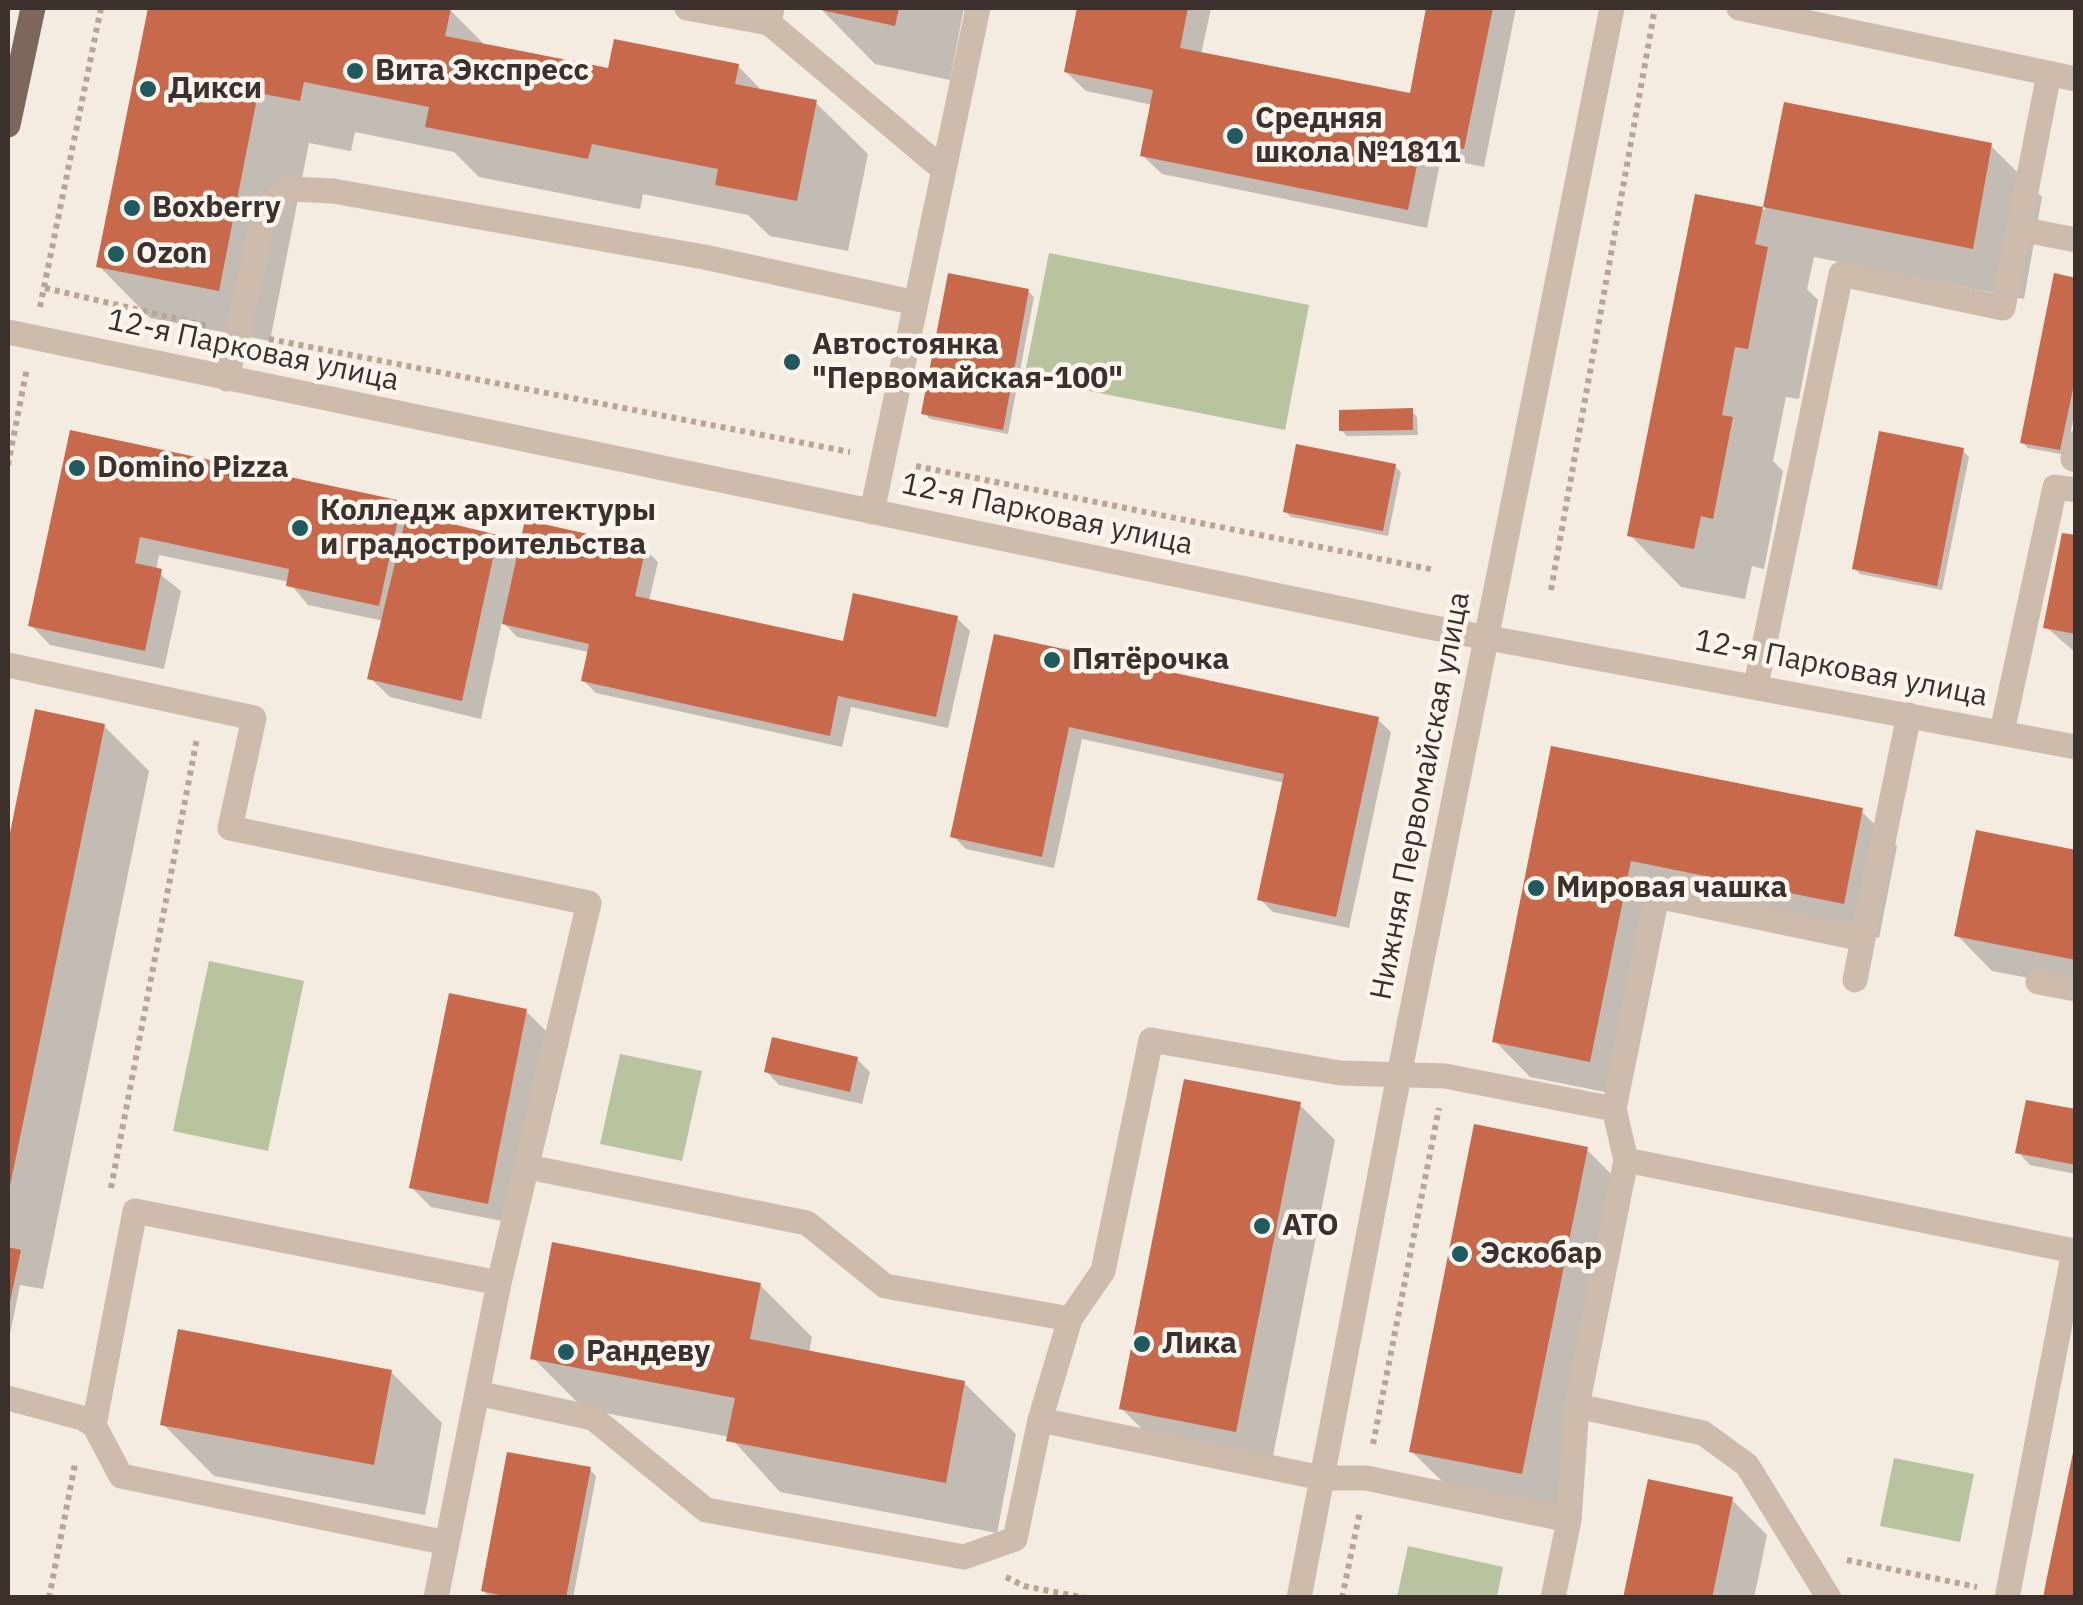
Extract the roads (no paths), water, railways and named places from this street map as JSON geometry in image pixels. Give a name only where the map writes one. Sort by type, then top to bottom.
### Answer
[{"type":"main road","points":[[8,126],[33,8]]},
{"type":"street","points":[[687,8],[771,15],[944,170]]},
{"type":"street","points":[[872,512],[978,8]]},
{"type":"street","name":"Нижняя Первомайская улица","points":[[1299,1598],[1612,8]]},
{"type":"street","points":[[1739,8],[2076,80]]},
{"type":"street","points":[[1756,685],[1841,274],[2003,308],[2049,74]]},
{"type":"street","points":[[227,379],[266,208],[290,190],[333,191],[704,257],[806,290],[916,303]]},
{"type":"street","points":[[2020,229],[2076,240]]},
{"type":"street","name":"12-я Парковая улица","points":[[20,335],[1486,638],[2076,747]]},
{"type":"street","points":[[2002,732],[2055,486],[2076,490]]},
{"type":"street","points":[[8,666],[254,718],[230,828],[589,903],[499,1283],[436,1598]]},
{"type":"street","points":[[1855,980],[1910,715]]},
{"type":"street","points":[[1553,1598],[1569,1520],[1578,1406],[1626,1160],[1614,1109],[1656,896],[1863,939]]},
{"type":"street","points":[[2038,982],[2076,989]]},
{"type":"street","points":[[476,1393],[594,1418],[706,1510],[964,1557],[1015,1538],[1040,1420],[1070,1319],[1103,1271],[1151,1040],[1340,1073],[1445,1076],[1614,1109]]},
{"type":"street","points":[[1626,1160],[2074,1250],[2007,1595]]},
{"type":"street","points":[[528,1168],[807,1224],[886,1286],[1070,1319]]},
{"type":"street","points":[[88,1422],[134,1211],[499,1283]]},
{"type":"street","points":[[8,1398],[88,1422],[121,1476],[447,1543]]},
{"type":"street","points":[[1578,1406],[1704,1433],[1746,1465],[1829,1598]]},
{"type":"street","points":[[1040,1420],[1322,1478],[1366,1478],[1569,1520]]},
{"type":"place","name":"Вита Экспресс","points":[[355,71]]},
{"type":"place","name":"Дикси","points":[[148,89]]},
{"type":"place","name":"Средняя школа №1811","points":[[1235,136]]},
{"type":"place","name":"Boxberry","points":[[132,208]]},
{"type":"place","name":"Ozon","points":[[116,254]]},
{"type":"place","name":"Автостоянка \"Первомайская-100\"","points":[[792,362]]},
{"type":"place","name":"Domino Pizza","points":[[77,468]]},
{"type":"place","name":"Колледж архитектуры и градостроительства","points":[[300,528]]},
{"type":"place","name":"Пятёрочка","points":[[1052,660]]},
{"type":"place","name":"Мировая чашка","points":[[1536,888]]},
{"type":"place","name":"АТО","points":[[1262,1226]]},
{"type":"place","name":"Эскобар","points":[[1460,1254]]},
{"type":"place","name":"Лика","points":[[1142,1344]]},
{"type":"place","name":"Рандеву","points":[[566,1352]]}]
